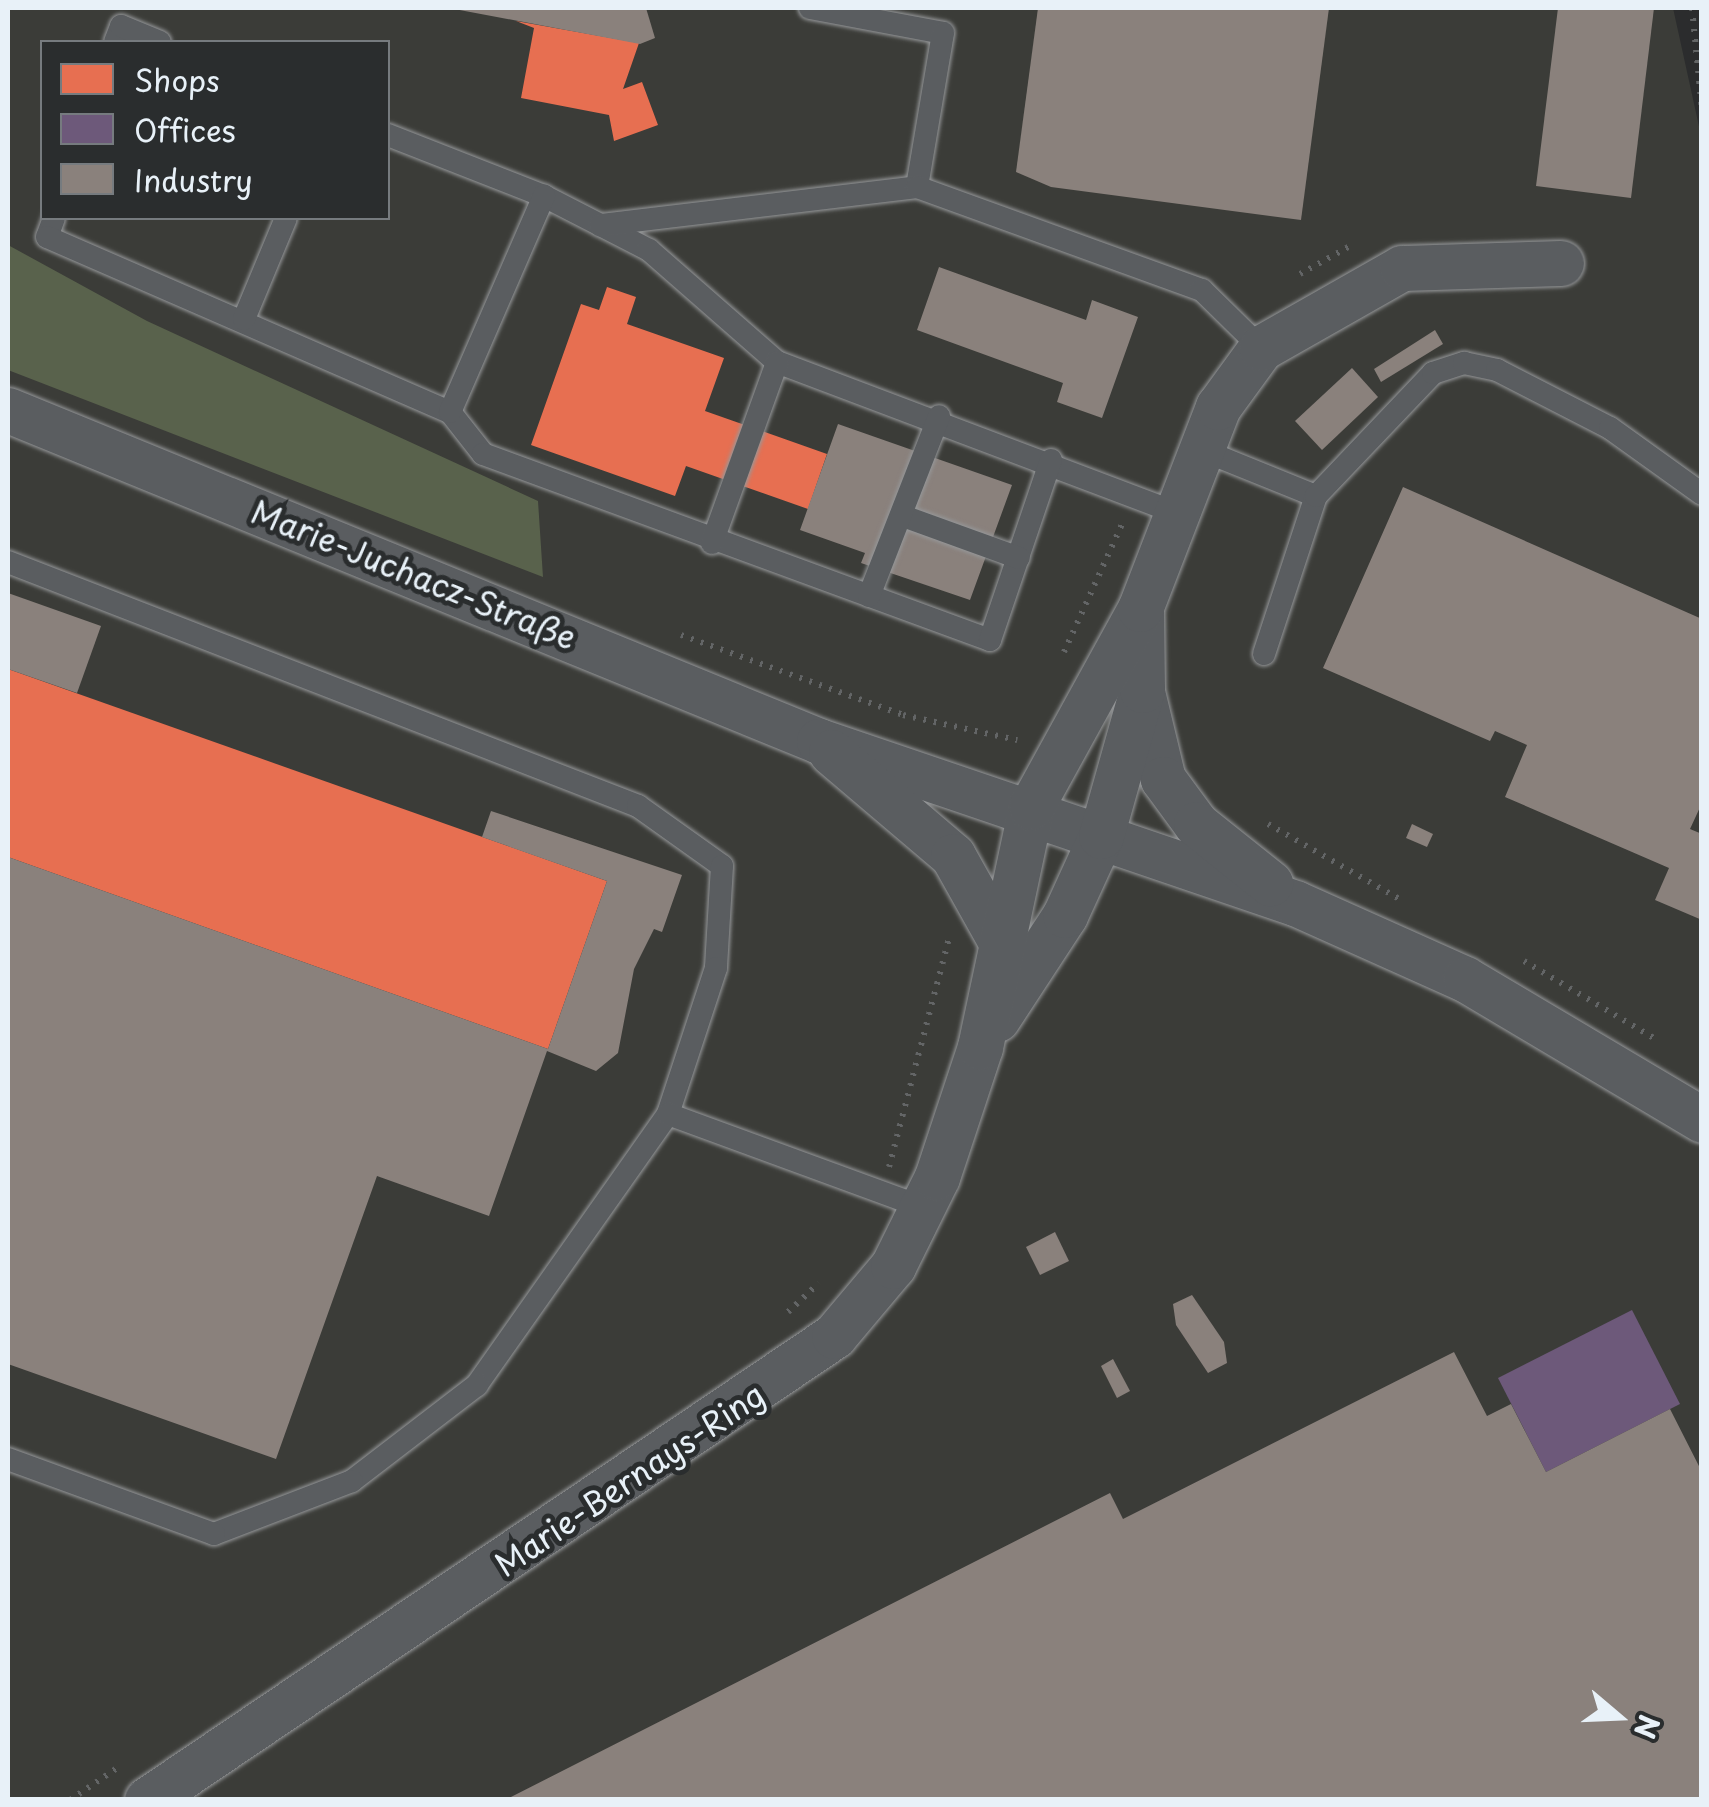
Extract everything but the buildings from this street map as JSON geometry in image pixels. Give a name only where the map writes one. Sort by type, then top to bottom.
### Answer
[{"type":"street","name":"Marie-Bernays-Ring","points":[[980,1047],[1001,942],[1013,801],[1140,609],[1218,407],[1261,348],[1402,268],[1561,263]]},
{"type":"street","name":"Marie-Juchacz-Straße","points":[[8,410],[818,740],[1013,801],[1295,903],[1465,980],[1702,1120]]},
{"type":"street","name":"Marie-Bernays-Ring","points":[[148,1800],[778,1379],[846,1322],[893,1266],[902,1199],[980,1047],[1065,914],[1101,836],[1142,690],[1140,609]]},
{"type":"street","name":"Marie-Juchacz-Straße","points":[[1142,690],[1162,778],[1196,824],[1295,903]]},
{"type":"street","name":"Marie-Juchacz-Straße","points":[[818,740],[953,856],[1001,942]]},
{"type":"lane","points":[[810,8],[944,33],[917,187]]},
{"type":"lane","points":[[116,40],[121,26],[155,40]]},
{"type":"lane","points":[[390,135],[544,196],[649,250],[777,362],[939,416],[1176,513]]},
{"type":"lane","points":[[600,225],[917,187],[1202,290],[1261,348]]},
{"type":"lane","points":[[450,412],[544,196]]},
{"type":"lane","points":[[53,220],[47,238],[450,412],[483,454],[712,543],[990,640],[1052,460]]},
{"type":"lane","points":[[244,320],[285,220]]},
{"type":"lane","points":[[712,543],[777,362]]},
{"type":"lane","points":[[1264,654],[1316,496],[1395,405],[1464,362],[1610,428],[1702,494]]},
{"type":"lane","points":[[869,596],[939,416]]},
{"type":"lane","points":[[1202,450],[1316,496]]},
{"type":"lane","points":[[903,516],[1018,558]]},
{"type":"lane","points":[[8,562],[638,806],[722,866],[716,968],[668,1114],[478,1384],[352,1481],[214,1534],[8,1459]]},
{"type":"lane","points":[[668,1114],[902,1199]]},
{"type":"path","points":[[1692,8],[1702,110]]},
{"type":"path","points":[[660,627],[903,716],[1018,736],[1013,801]]},
{"type":"path","points":[[902,1199],[947,931]]},
{"type":"path","points":[[780,1319],[832,1272]]},
{"type":"path","points":[[70,1800],[134,1756]]},
{"type":"shaded area","points":[[8,8],[1673,8],[1702,140],[1701,1799],[8,1800]]},
{"type":"green space","points":[[8,245],[147,321],[538,501],[543,577],[8,370]]}]
